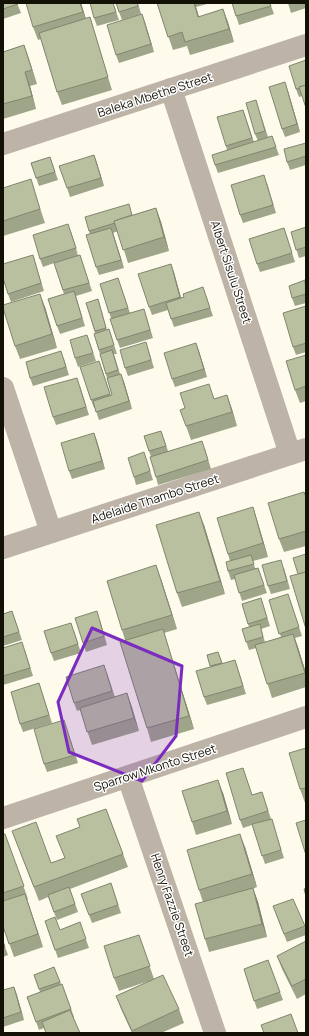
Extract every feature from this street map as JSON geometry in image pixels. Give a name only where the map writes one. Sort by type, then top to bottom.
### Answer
[{"type":"street","name":"Baleka Mbethe Street","points":[[3,144],[306,45]]},
{"type":"street","name":"Albert Sisulu Street","points":[[171,89],[298,452]]},
{"type":"street","points":[[3,388],[51,532]]},
{"type":"street","name":"Adelaide Thambo Street","points":[[3,548],[298,452]]},
{"type":"street","name":"Sparrow Mkonto Street","points":[[3,818],[306,717]]},
{"type":"street","name":"Henry Fazzie Street","points":[[128,777],[215,1033]]},
{"type":"highlighted area","points":[[92,628],[182,666],[176,736],[142,781],[69,752],[58,702]]},
{"type":"building","points":[[3,3],[17,3],[18,4],[3,9]]},
{"type":"building","points":[[26,3],[80,3],[83,12],[33,27]]},
{"type":"building","points":[[90,3],[113,3],[116,12],[94,18]]},
{"type":"building","points":[[116,3],[137,3],[138,6],[119,12]]},
{"type":"building","points":[[157,3],[194,3],[198,17],[223,9],[229,29],[185,42],[182,32],[168,37]]},
{"type":"building","points":[[232,3],[270,3],[271,6],[236,16]]},
{"type":"building","points":[[142,14],[151,44],[116,55],[107,25]]},
{"type":"building","points":[[90,17],[108,77],[57,92],[39,33]]},
{"type":"building","points":[[24,45],[32,70],[25,72],[32,96],[3,104],[3,52]]},
{"type":"building","points":[[306,60],[306,85],[296,89],[289,66]]},
{"type":"building","points":[[285,82],[297,124],[282,129],[269,87]]},
{"type":"building","points":[[306,85],[306,108],[299,87]]},
{"type":"building","points":[[256,100],[265,131],[255,134],[246,103]]},
{"type":"building","points":[[243,110],[252,138],[226,146],[217,117]]},
{"type":"building","points":[[272,136],[276,147],[215,165],[212,155]]},
{"type":"building","points":[[306,143],[306,156],[287,162],[284,149]]},
{"type":"building","points":[[94,155],[101,178],[67,188],[59,166]]},
{"type":"building","points":[[50,157],[55,172],[36,178],[31,163]]},
{"type":"building","points":[[264,175],[273,205],[240,215],[231,185]]},
{"type":"building","points":[[31,179],[40,209],[3,221],[3,188]]},
{"type":"building","points":[[129,204],[132,215],[114,221],[115,223],[89,231],[85,217]]},
{"type":"building","points":[[156,208],[164,237],[123,250],[114,221]]},
{"type":"building","points":[[68,224],[76,248],[40,259],[33,235]]},
{"type":"building","points":[[306,227],[306,247],[296,250],[291,232]]},
{"type":"building","points":[[111,228],[121,260],[96,267],[86,235]]},
{"type":"building","points":[[284,228],[292,253],[257,264],[249,239]]},
{"type":"building","points":[[33,255],[41,283],[8,294],[3,278],[3,264]]},
{"type":"building","points":[[80,255],[89,283],[63,290],[54,263]]},
{"type":"building","points":[[171,264],[180,297],[149,307],[138,274]]},
{"type":"building","points":[[118,278],[128,308],[109,313],[100,284]]},
{"type":"building","points":[[305,280],[306,294],[292,298],[289,286]]},
{"type":"building","points":[[203,287],[210,308],[171,319],[166,303],[184,297],[183,294]]},
{"type":"building","points":[[74,291],[82,318],[57,326],[48,299]]},
{"type":"building","points":[[40,294],[52,334],[15,346],[3,305]]},
{"type":"building","points":[[98,299],[106,328],[95,331],[86,303]]},
{"type":"building","points":[[306,306],[306,343],[293,347],[283,313]]},
{"type":"building","points":[[144,309],[150,330],[117,340],[110,319]]},
{"type":"building","points":[[109,329],[114,345],[99,350],[94,334]]},
{"type":"building","points":[[87,335],[93,353],[75,358],[70,340]]},
{"type":"building","points":[[146,342],[151,360],[125,368],[120,350]]},
{"type":"building","points":[[196,343],[204,369],[172,379],[164,353]]},
{"type":"building","points":[[112,350],[118,370],[106,374],[100,354]]},
{"type":"building","points":[[61,351],[66,367],[30,378],[26,362]]},
{"type":"building","points":[[306,355],[306,386],[295,390],[286,361]]},
{"type":"building","points":[[99,361],[110,394],[91,400],[80,367]]},
{"type":"building","points":[[121,374],[129,401],[96,412],[93,401],[112,395],[107,378]]},
{"type":"building","points":[[77,378],[86,407],[53,417],[44,387]]},
{"type":"building","points":[[209,384],[214,399],[227,395],[232,412],[186,426],[180,410],[185,408],[180,393]]},
{"type":"building","points":[[161,431],[166,446],[149,451],[144,436]]},
{"type":"building","points":[[94,433],[102,461],[69,471],[61,443]]},
{"type":"building","points":[[202,441],[208,460],[156,477],[150,457]]},
{"type":"building","points":[[144,452],[150,471],[134,477],[128,458]]},
{"type":"building","points":[[304,492],[306,497],[306,531],[279,539],[268,503]]},
{"type":"building","points":[[253,507],[263,543],[228,554],[217,518]]},
{"type":"building","points":[[199,512],[220,581],[177,593],[156,525]]},
{"type":"building","points":[[306,554],[306,572],[298,574],[293,558]]},
{"type":"building","points":[[251,555],[254,564],[228,571],[226,562]]},
{"type":"building","points":[[281,560],[287,581],[268,586],[262,565]]},
{"type":"building","points":[[156,565],[172,615],[122,630],[107,581]]},
{"type":"building","points":[[258,568],[264,585],[239,593],[234,575]]},
{"type":"building","points":[[306,572],[306,629],[290,576]]},
{"type":"building","points":[[288,594],[299,627],[279,634],[269,600]]},
{"type":"building","points":[[261,598],[267,618],[248,624],[242,604]]},
{"type":"building","points":[[12,611],[19,632],[3,637],[3,614]]},
{"type":"building","points":[[97,611],[104,636],[83,643],[75,618]]},
{"type":"building","points":[[71,623],[78,644],[51,653],[44,631]]},
{"type":"building","points":[[260,624],[263,637],[246,642],[242,629]]},
{"type":"building","points":[[163,629],[189,716],[147,728],[120,642]]},
{"type":"building","points":[[293,634],[305,673],[267,684],[255,645]]},
{"type":"building","points":[[22,642],[30,668],[3,676],[3,648]]},
{"type":"building","points":[[218,652],[222,663],[210,666],[207,655]]},
{"type":"building","points":[[235,660],[243,686],[204,697],[196,671]]},
{"type":"building","points":[[104,665],[112,691],[74,703],[66,677]]},
{"type":"building","points":[[39,683],[49,715],[20,724],[11,692]]},
{"type":"building","points":[[127,693],[134,718],[87,732],[80,708]]},
{"type":"building","points":[[64,720],[75,755],[44,764],[34,729]]},
{"type":"building","points":[[306,748],[306,788],[300,789],[289,753]]},
{"type":"building","points":[[243,768],[252,795],[262,792],[268,811],[240,820],[226,773]]},
{"type":"building","points":[[218,780],[227,811],[192,822],[182,791]]},
{"type":"building","points":[[106,809],[123,854],[34,887],[12,831],[36,822],[51,863],[65,858],[56,836],[80,827],[77,819]]},
{"type":"building","points":[[272,819],[281,850],[262,856],[252,824]]},
{"type":"building","points":[[306,820],[306,855],[296,823]]},
{"type":"building","points":[[3,834],[5,834],[24,886],[3,893]]},
{"type":"building","points":[[240,834],[252,874],[199,890],[187,850]]},
{"type":"building","points":[[111,883],[118,905],[89,915],[81,894]]},
{"type":"building","points":[[69,887],[75,904],[54,912],[48,895]]},
{"type":"building","points":[[253,888],[262,924],[205,939],[195,904]]},
{"type":"building","points":[[25,894],[38,934],[9,944],[3,926],[3,901]]},
{"type":"building","points":[[293,899],[305,926],[284,934],[273,906]]},
{"type":"building","points":[[55,917],[60,930],[80,922],[86,939],[55,950],[45,921]]},
{"type":"building","points":[[139,935],[150,966],[114,978],[104,946]]},
{"type":"building","points":[[306,941],[306,979],[292,986],[277,956]]},
{"type":"building","points":[[268,960],[280,992],[254,1001],[244,969]]},
{"type":"building","points":[[54,967],[60,982],[39,989],[34,975]]},
{"type":"building","points":[[163,975],[179,1009],[132,1031],[116,996]]},
{"type":"building","points":[[62,984],[71,1009],[36,1022],[27,997]]},
{"type":"building","points":[[14,987],[21,1012],[3,1018],[3,990]]},
{"type":"building","points":[[70,1010],[80,1033],[46,1033],[42,1022]]},
{"type":"building","points":[[291,1014],[298,1033],[264,1033],[261,1025]]}]
